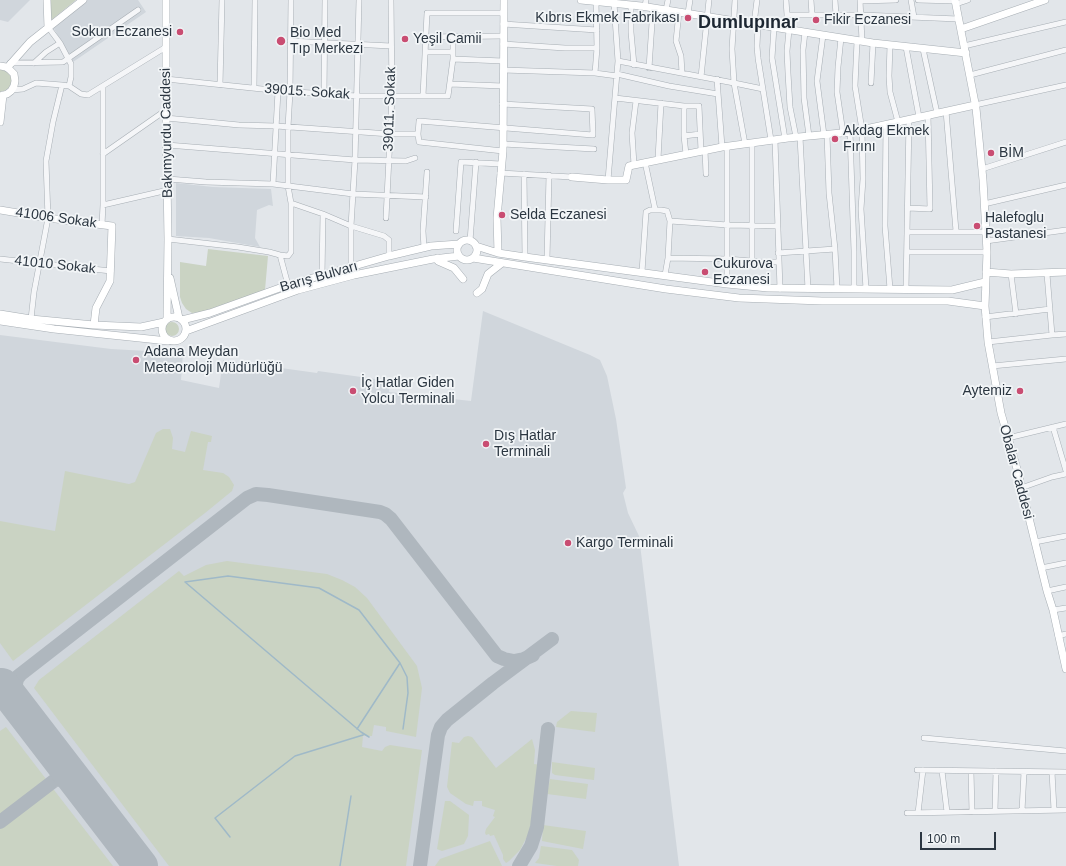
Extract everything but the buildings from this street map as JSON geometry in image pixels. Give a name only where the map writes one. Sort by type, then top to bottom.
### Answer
[{"type":"main road","points":[[47,0],[48,27]]},
{"type":"main road","points":[[0,122],[2,96],[12,90],[15,81],[14,74],[6,66],[30,42],[82,0]]},
{"type":"main road","name":"Bakımyurdu Caddesi","points":[[165,320],[168,239],[166,0]]},
{"type":"main road","points":[[498,253],[497,218],[503,147],[502,104],[504,0]]},
{"type":"main road","points":[[581,0],[645,3],[653,8],[860,41],[966,53]]},
{"type":"main road","points":[[961,29],[1045,0]]},
{"type":"main road","name":"Obalar Caddesi","points":[[956,2],[975,105],[982,168],[987,252],[985,317],[988,342],[1001,413],[1022,488],[1041,568],[1053,610],[1058,636],[1063,645],[1066,669]]},
{"type":"main road","points":[[572,177],[626,180],[629,166],[658,159],[725,146],[798,137],[847,133],[975,105]]},
{"type":"main road","name":"41006 Sokak","points":[[0,210],[112,226],[111,271]]},
{"type":"main road","points":[[985,282],[952,290],[837,288],[780,289],[727,284],[498,253],[465,241],[460,244],[457,250],[459,256],[465,260],[473,258],[666,289],[739,298],[822,301],[948,301],[985,306]]},
{"type":"main road","name":"Barış Bulvarı","points":[[0,314],[55,325],[141,327],[171,317],[180,319],[210,313],[288,285],[389,256],[444,244],[460,244]]},
{"type":"main road","points":[[473,244],[476,252],[473,258]]},
{"type":"main road","name":"Barış Bulvarı","points":[[0,321],[55,325],[168,341],[178,341],[183,338],[186,332],[298,290],[354,275],[437,258],[459,256]]},
{"type":"main road","points":[[437,258],[438,261],[456,269],[464,278]]},
{"type":"main road","points":[[477,293],[482,289],[488,274],[502,263]]},
{"type":"main road","name":"Bakımyurdu Caddesi","points":[[167,266],[180,319]]},
{"type":"main road","points":[[94,325],[96,308],[110,281],[111,271]]},
{"type":"main road","points":[[986,272],[1011,274],[1047,274],[1066,272]]},
{"type":"main road","points":[[180,319],[185,325],[186,332]]},
{"type":"main road","points":[[165,320],[161,328],[165,338],[168,341]]},
{"type":"street","points":[[220,85],[222,0]]},
{"type":"street","points":[[254,88],[255,0]]},
{"type":"street","points":[[168,239],[238,247],[288,256],[291,252],[291,203],[288,186],[288,127],[291,0]]},
{"type":"street","points":[[324,94],[325,0]]},
{"type":"street","points":[[350,267],[359,44],[359,0]]},
{"type":"street","name":"39011. Sokak","points":[[386,218],[392,96],[391,0]]},
{"type":"street","points":[[666,10],[668,0]]},
{"type":"street","points":[[688,14],[690,0]]},
{"type":"street","points":[[701,77],[709,0]]},
{"type":"street","points":[[735,0],[732,49],[734,83],[749,143],[752,261]]},
{"type":"street","points":[[757,0],[756,24],[758,58],[773,140],[780,289]]},
{"type":"street","points":[[786,0],[790,107],[798,137],[803,172],[808,289]]},
{"type":"street","points":[[811,0],[812,15]]},
{"type":"street","points":[[835,0],[836,15]]},
{"type":"street","points":[[866,289],[861,209],[864,179],[862,130],[855,86],[862,15],[860,0],[896,0]]},
{"type":"street","points":[[911,0],[914,17]]},
{"type":"street","points":[[918,0],[956,2],[968,0]]},
{"type":"street","points":[[592,1],[597,30],[596,73]]},
{"type":"street","points":[[608,180],[618,61],[610,2]]},
{"type":"street","points":[[627,3],[634,65]]},
{"type":"street","points":[[649,68],[653,8]]},
{"type":"street","points":[[6,66],[63,62],[138,10]]},
{"type":"street","points":[[679,12],[676,41],[681,56],[682,73]]},
{"type":"street","points":[[423,96],[427,14],[504,13]]},
{"type":"street","points":[[787,15],[862,15],[958,19]]},
{"type":"street","points":[[964,46],[1066,22]]},
{"type":"street","points":[[503,24],[597,30]]},
{"type":"street","points":[[48,27],[60,43],[71,64],[71,77],[68,86]]},
{"type":"street","points":[[774,27],[772,58],[785,139]]},
{"type":"street","points":[[805,32],[803,50],[804,90],[809,136]]},
{"type":"street","points":[[823,35],[817,81],[826,135],[837,288]]},
{"type":"street","points":[[453,36],[453,59],[450,84],[503,86]]},
{"type":"street","points":[[427,37],[503,36]]},
{"type":"street","points":[[841,38],[837,92],[847,133],[854,251],[854,289]]},
{"type":"street","points":[[290,41],[391,46]]},
{"type":"street","points":[[33,63],[60,43]]},
{"type":"street","points":[[871,82],[873,43]]},
{"type":"street","points":[[503,44],[565,48],[597,48]]},
{"type":"street","points":[[890,45],[890,92],[898,122]]},
{"type":"street","points":[[12,90],[23,89],[36,83],[68,86],[81,94],[88,95],[166,47]]},
{"type":"street","points":[[906,47],[919,117]]},
{"type":"street","points":[[923,49],[937,113]]},
{"type":"street","points":[[970,75],[1066,50]]},
{"type":"street","points":[[426,52],[453,52]]},
{"type":"street","points":[[453,59],[503,61]]},
{"type":"street","points":[[618,61],[763,90]]},
{"type":"street","points":[[503,70],[617,75],[718,94]]},
{"type":"street","name":"39015. Sokak","points":[[166,79],[278,91],[357,96],[448,96],[450,84]]},
{"type":"street","points":[[717,80],[725,146],[728,225],[727,284]]},
{"type":"street","points":[[31,319],[34,292],[48,218],[46,161],[62,85]]},
{"type":"street","points":[[975,105],[1066,85]]},
{"type":"street","points":[[102,225],[104,205],[103,86]]},
{"type":"street","points":[[273,184],[278,91]]},
{"type":"street","points":[[615,98],[684,106],[698,106],[700,134],[706,174]]},
{"type":"street","points":[[634,165],[632,133],[636,101]]},
{"type":"street","points":[[658,159],[661,103]]},
{"type":"street","points":[[502,104],[592,109],[593,135],[420,121],[418,134],[419,142],[503,147],[594,149]]},
{"type":"street","points":[[684,106],[684,136],[686,154]]},
{"type":"street","points":[[946,111],[956,232]]},
{"type":"street","points":[[103,154],[166,114],[239,125],[276,126],[390,134],[418,134]]},
{"type":"street","points":[[908,208],[930,209],[928,115]]},
{"type":"street","points":[[906,289],[909,120]]},
{"type":"street","points":[[886,124],[886,226],[890,289]]},
{"type":"street","points":[[684,136],[700,134]]},
{"type":"street","points":[[982,168],[1066,142]]},
{"type":"street","points":[[167,145],[355,160],[406,161],[415,158]]},
{"type":"street","points":[[456,231],[461,162],[501,164]]},
{"type":"street","points":[[473,244],[476,162]]},
{"type":"street","points":[[645,162],[655,209]]},
{"type":"street","points":[[424,248],[423,231],[427,172]]},
{"type":"street","points":[[500,173],[572,177]]},
{"type":"street","points":[[524,174],[525,257]]},
{"type":"street","points":[[547,259],[549,175]]},
{"type":"street","points":[[168,179],[273,184],[353,194],[426,198]]},
{"type":"street","points":[[984,204],[1066,184]]},
{"type":"street","name":"41006 Sokak","points":[[104,205],[168,190]]},
{"type":"street","points":[[291,203],[351,226],[384,236],[389,240],[389,256]]},
{"type":"street","points":[[642,272],[646,212],[655,209],[667,211],[670,221],[668,258],[665,275]]},
{"type":"street","points":[[322,276],[323,214]]},
{"type":"street","points":[[670,221],[728,225],[778,226]]},
{"type":"street","points":[[986,241],[1066,230]]},
{"type":"street","points":[[908,232],[986,232]]},
{"type":"street","points":[[778,253],[835,249]]},
{"type":"street","points":[[907,252],[987,252]]},
{"type":"street","points":[[280,255],[288,285]]},
{"type":"street","points":[[668,258],[728,258],[762,262],[778,262]]},
{"type":"street","name":"41010 Sokak","points":[[0,259],[111,271]]},
{"type":"street","points":[[1011,274],[1016,314]]},
{"type":"street","points":[[1047,274],[1052,335]]},
{"type":"street","points":[[985,317],[1050,309]]},
{"type":"street","points":[[988,342],[1066,334]]},
{"type":"street","points":[[992,366],[1066,359]]},
{"type":"street","points":[[1008,438],[1066,424]]},
{"type":"street","points":[[1053,427],[1066,471]]},
{"type":"street","points":[[1022,488],[1052,477],[1066,474]]},
{"type":"street","points":[[1035,542],[1066,536]]},
{"type":"street","points":[[1041,568],[1066,563]]},
{"type":"street","points":[[1047,591],[1066,588]]},
{"type":"street","points":[[1053,610],[1066,608]]},
{"type":"street","points":[[1058,636],[1066,634]]},
{"type":"street","points":[[924,738],[1066,751]]},
{"type":"street","points":[[918,813],[920,770],[1066,772]]},
{"type":"street","points":[[942,771],[947,812]]},
{"type":"street","points":[[971,771],[972,812]]},
{"type":"street","points":[[996,771],[996,811]]},
{"type":"street","points":[[1022,811],[1024,772]]},
{"type":"street","points":[[1052,772],[1054,810]]},
{"type":"street","points":[[907,813],[1066,810]]},
{"type":"shaded area","points":[[0,0],[30,0],[8,22],[0,20]]},
{"type":"shaded area","points":[[84,0],[138,0],[146,12],[73,62],[53,27]]},
{"type":"shaded area","points":[[176,183],[213,187],[271,189],[273,206],[269,205],[257,210],[255,238],[260,247],[209,238],[176,236]]},
{"type":"shaded area","points":[[483,311],[600,360],[607,376],[616,419],[626,488],[623,493],[628,513],[639,536],[679,866],[0,866],[0,335],[111,349],[183,353],[181,380],[219,388],[223,360],[390,381],[389,392],[471,401]]},
{"type":"green space","points":[[51,0],[76,0],[49,22]]},
{"type":"green space","points":[[0,68],[9,73],[12,81],[9,88],[2,92],[0,92]]},
{"type":"green space","points":[[208,249],[268,256],[265,290],[202,312],[192,313],[186,309],[180,297],[180,262],[206,266]]},
{"type":"green space","points":[[169,322],[175,322],[179,326],[179,332],[175,336],[169,336],[165,332],[165,326]]},
{"type":"green space","points":[[163,429],[170,429],[173,438],[172,449],[185,452],[191,431],[212,436],[211,442],[208,442],[203,470],[223,473],[229,477],[234,485],[232,491],[13,661],[0,643],[0,521],[55,531],[65,471],[129,484],[135,482],[156,433]]},
{"type":"green space","points":[[227,561],[327,574],[355,587],[367,598],[417,666],[422,688],[416,737],[386,731],[386,727],[374,725],[372,736],[363,736],[362,747],[382,751],[385,747],[390,745],[422,750],[406,866],[169,866],[34,688],[39,680],[179,571],[184,576],[206,565]]},
{"type":"green space","points":[[571,711],[597,713],[595,732],[556,727],[557,722]]},
{"type":"green space","points":[[6,727],[46,779],[43,786],[0,818],[0,731]]},
{"type":"green space","points":[[464,737],[472,737],[496,768],[532,739],[535,750],[534,764],[541,765],[530,831],[520,850],[506,863],[494,835],[490,836],[489,834],[486,835],[485,833],[486,829],[495,817],[493,816],[495,810],[482,806],[482,801],[474,801],[473,806],[466,804],[450,793],[447,787],[452,742],[459,743]]},
{"type":"green space","points":[[552,762],[595,768],[594,780],[555,775],[552,773]]},
{"type":"green space","points":[[550,779],[588,784],[586,799],[547,794]]},
{"type":"green space","points":[[47,790],[54,790],[113,866],[0,866],[0,825]]},
{"type":"green space","points":[[445,801],[450,801],[469,815],[468,836],[464,844],[442,851],[437,849]]},
{"type":"green space","points":[[543,825],[586,831],[583,849],[542,841]]},
{"type":"green space","points":[[490,841],[502,866],[435,866],[440,859]]},
{"type":"green space","points":[[541,846],[572,850],[579,860],[578,866],[557,866],[535,863],[539,858]]},
{"type":"waterway","points":[[369,737],[361,732],[185,582],[228,576],[319,588],[359,610],[400,663]]},
{"type":"waterway","points":[[357,729],[400,663],[407,677],[408,693],[403,729]]},
{"type":"waterway","points":[[230,837],[215,818],[295,756],[363,735]]},
{"type":"waterway","points":[[340,866],[351,796]]},
{"type":"taxiway","points":[[21,674],[247,498],[256,494],[380,512],[385,514],[391,519],[497,656],[514,661],[533,655]]},
{"type":"taxiway","points":[[420,866],[438,735],[441,727],[447,720],[493,683],[552,639]]},
{"type":"taxiway","points":[[0,691],[21,674],[17,679],[14,693],[20,707],[10,698],[5,695],[0,695]]},
{"type":"taxiway","points":[[519,866],[531,846],[537,827],[548,729]]},
{"type":"taxiway","points":[[0,822],[55,780],[65,779],[77,783]]},
{"type":"runway","points":[[2,685],[141,866]]},
{"type":"place","name":"Kıbrıs Ekmek Fabrikası","points":[[688,18]]},
{"type":"place","name":"Fikir Eczanesi","points":[[816,20]]},
{"type":"place","name":"Sokun Eczanesi","points":[[180,32]]},
{"type":"place","name":"Yeşil Camii","points":[[405,39]]},
{"type":"place","name":"Bio Med Tıp Merkezi","points":[[281,41]]},
{"type":"place","name":"Akdag Ekmek Fırını","points":[[835,139]]},
{"type":"place","name":"BİM","points":[[991,153]]},
{"type":"place","name":"Selda Eczanesi","points":[[502,215]]},
{"type":"place","name":"Halefoglu Pastanesi","points":[[977,226]]},
{"type":"place","name":"Cukurova Eczanesi","points":[[705,272]]},
{"type":"place","name":"Adana Meydan Meteoroloji Müdürlüğü","points":[[136,360]]},
{"type":"place","name":"İç Hatlar Giden Yolcu Terminali","points":[[353,391]]},
{"type":"place","name":"Aytemiz","points":[[1020,391]]},
{"type":"place","name":"Dış Hatlar Terminali","points":[[486,444]]},
{"type":"place","name":"Kargo Terminali","points":[[568,543]]},
{"type":"district","name":"Dumlupınar","points":[[748,23]]}]
